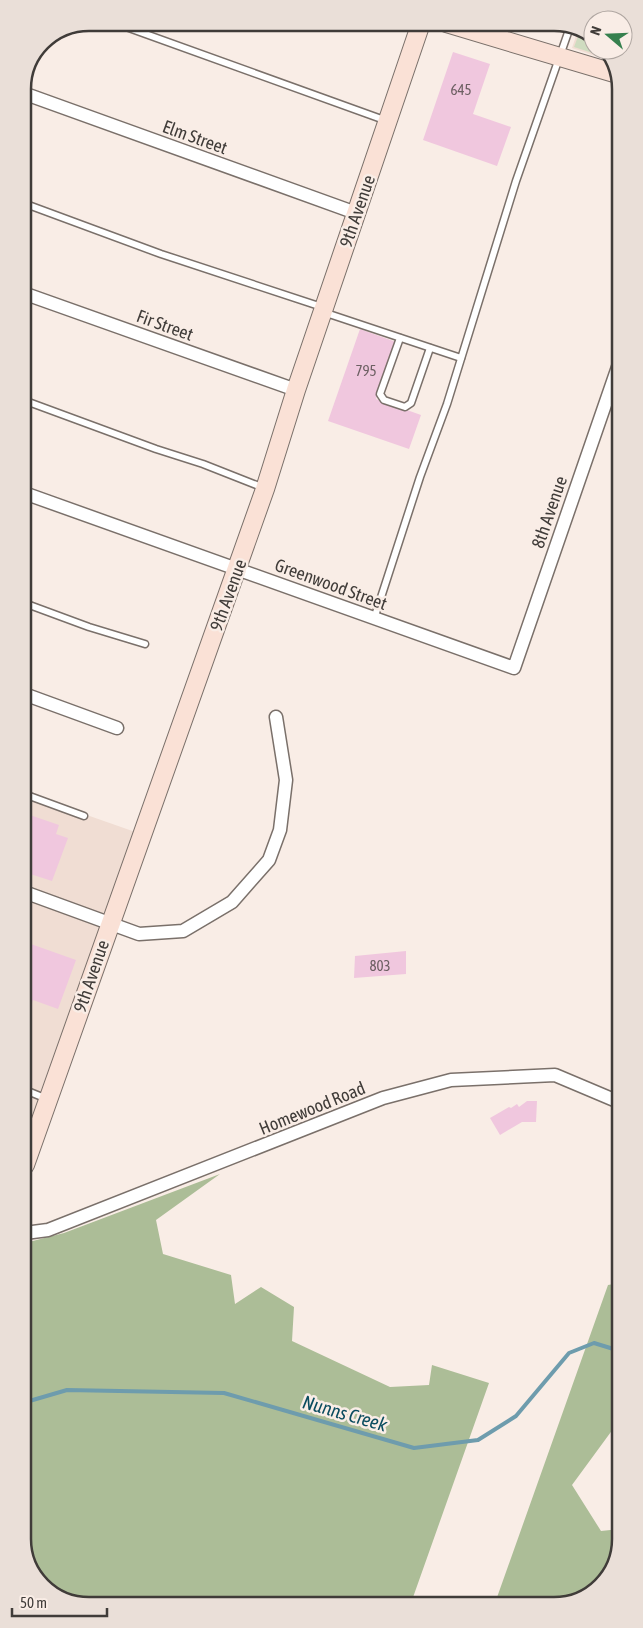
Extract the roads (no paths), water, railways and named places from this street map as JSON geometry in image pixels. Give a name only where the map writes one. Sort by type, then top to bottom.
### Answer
[{"type":"main road","name":"9th Avenue","points":[[31,1148],[265,489],[296,390],[419,31]]},
{"type":"main road","points":[[474,31],[609,72]]},
{"type":"street","name":"Elm Street","points":[[31,96],[356,213]]},
{"type":"street","name":"Fir Street","points":[[31,296],[296,390]]},
{"type":"street","name":"8th Avenue","points":[[514,668],[612,383]]},
{"type":"street","name":"Greenwood Street","points":[[31,495],[514,668]]},
{"type":"street","points":[[31,697],[117,728]]},
{"type":"street","points":[[31,895],[139,934],[183,931],[232,902],[269,860],[280,830],[286,780],[276,717]]},
{"type":"street","name":"Homewood Road","points":[[31,1232],[48,1230],[383,1098],[451,1080],[556,1074],[612,1098]]},
{"type":"lane","points":[[140,31],[388,122]]},
{"type":"lane","points":[[374,619],[461,358],[516,181],[568,33]]},
{"type":"lane","points":[[31,205],[161,254],[461,358]]},
{"type":"lane","points":[[400,338],[380,394],[384,400],[405,407],[411,403],[430,348]]},
{"type":"lane","points":[[31,403],[156,449],[203,464],[265,489]]},
{"type":"lane","points":[[31,605],[145,644]]},
{"type":"lane","points":[[31,797],[84,816]]},
{"type":"lane","points":[[31,1093],[48,1100]]},
{"type":"waterway","name":"Nunns Creek","points":[[31,1401],[67,1390],[224,1393],[414,1448],[478,1440],[516,1416],[569,1353],[594,1343],[612,1349]]}]
